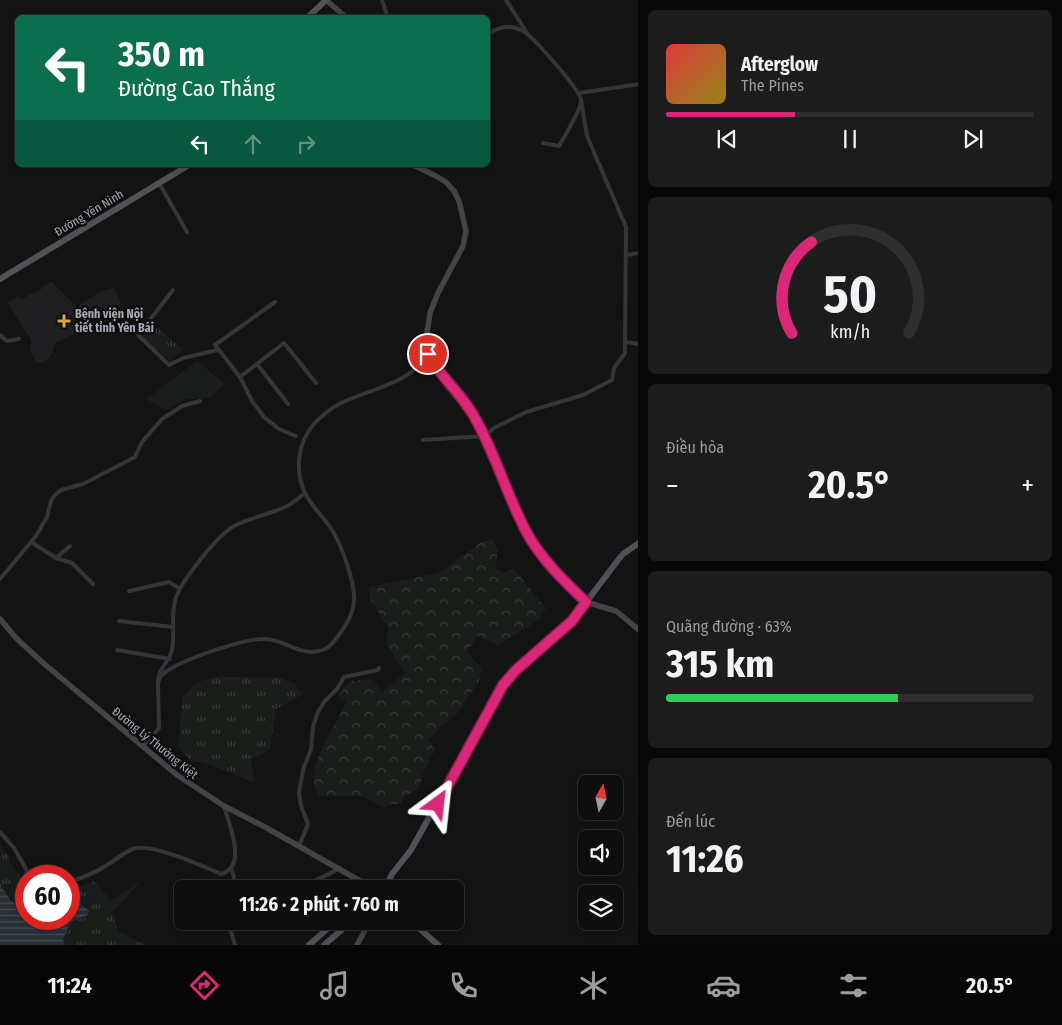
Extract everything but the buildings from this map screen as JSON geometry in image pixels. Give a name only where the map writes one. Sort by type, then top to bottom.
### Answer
[{"type":"main road","points":[[310,15],[326,0]]},
{"type":"main road","name":"Đường Yên Ninh","points":[[0,279],[186,167]]},
{"type":"main road","points":[[389,880],[416,841],[503,685],[516,670],[572,621],[619,559],[638,543]]},
{"type":"main road","points":[[384,880],[392,874]]},
{"type":"main road","points":[[309,945],[326,930]]},
{"type":"main road","points":[[324,945],[342,930]]},
{"type":"main road","points":[[421,930],[438,945]]},
{"type":"street","points":[[326,0],[344,15]]},
{"type":"street","points":[[382,0],[387,15]]},
{"type":"street","points":[[423,440],[485,436],[494,428],[526,412],[583,394],[612,380],[614,368],[625,352],[626,227],[587,136],[579,93],[528,34],[506,0]]},
{"type":"street","points":[[490,33],[508,26],[528,34]]},
{"type":"street","points":[[579,93],[638,84]]},
{"type":"street","points":[[543,144],[559,146],[581,105],[581,100]]},
{"type":"street","points":[[418,167],[446,182],[454,191],[459,200],[466,230],[463,246],[438,292],[430,313],[425,346],[429,356],[471,410],[485,436],[527,533],[537,548],[586,602],[616,611],[638,630]]},
{"type":"street","points":[[159,183],[187,232]]},
{"type":"street","points":[[626,256],[638,252]]},
{"type":"street","points":[[173,290],[138,335],[168,365],[183,358],[218,350]]},
{"type":"street","points":[[275,302],[215,346],[240,377],[252,401],[264,417],[279,429],[296,436]]},
{"type":"street","points":[[0,335],[7,341],[19,339]]},
{"type":"street","points":[[626,342],[638,344]]},
{"type":"street","points":[[240,377],[284,343],[316,383]]},
{"type":"street","points":[[158,682],[163,674],[189,659],[255,640],[272,640],[308,652],[320,651],[332,644],[351,616],[355,599],[354,586],[336,537],[305,493],[299,469],[299,453],[305,437],[313,425],[328,411],[356,395],[400,379],[429,356]]},
{"type":"street","points":[[257,364],[288,404]]},
{"type":"street","points":[[0,579],[31,542],[47,517],[51,501],[55,495],[61,490],[83,484],[135,458],[142,442],[162,419],[182,406],[200,401]]},
{"type":"street","points":[[143,747],[160,728],[157,679],[160,671],[170,660],[173,648],[175,601],[179,588],[227,530],[240,523],[285,507],[305,493]]},
{"type":"street","points":[[31,542],[56,558],[72,563],[93,584]]},
{"type":"street","points":[[56,558],[70,546]]},
{"type":"street","points":[[129,591],[169,582],[179,588]]},
{"type":"street","name":"Đường Lý Thường Kiệt","points":[[0,619],[16,638],[42,662],[177,775],[224,806],[340,868],[358,880]]},
{"type":"street","points":[[119,621],[173,627]]},
{"type":"street","points":[[117,650],[170,660]]},
{"type":"street","points":[[299,846],[308,828],[308,824],[301,806],[299,789],[303,770],[311,749],[313,727],[318,714],[324,702],[337,689],[344,677],[378,670],[379,668]]},
{"type":"street","points":[[80,879],[99,870],[136,847],[153,849],[181,857],[221,874],[228,872],[234,863],[236,854],[224,806]]},
{"type":"street","points":[[0,832],[14,848],[24,865]]},
{"type":"street","points":[[230,868],[234,880]]},
{"type":"street","points":[[315,880],[340,868]]},
{"type":"street","points":[[231,930],[235,945]]},
{"type":"street","points":[[356,945],[365,930]]},
{"type":"shaded area","name":"Bệnh viện Nội tiết tỉnh Yên Bái","points":[[51,281],[77,307],[101,291],[113,288],[121,301],[119,311],[96,332],[71,335],[56,343],[50,357],[43,363],[36,362],[30,350],[31,340],[7,302],[19,296],[22,300]]},
{"type":"shaded area","points":[[0,883],[4,891],[15,903],[15,930],[67,930],[63,939],[65,945],[0,945]]},
{"type":"shaded area","points":[[80,903],[89,911],[88,915],[80,918]]},
{"type":"green space","points":[[152,323],[182,349],[170,361],[141,336]]},
{"type":"green space","points":[[197,361],[225,384],[209,398],[187,399],[166,410],[146,399]]},
{"type":"green space","points":[[493,540],[498,550],[495,568],[504,573],[513,568],[546,608],[540,619],[498,645],[477,636],[467,652],[482,668],[479,681],[457,714],[441,726],[429,740],[435,750],[427,764],[419,789],[405,796],[401,804],[391,804],[384,808],[362,796],[319,796],[314,785],[316,764],[346,702],[338,695],[351,681],[373,679],[382,692],[405,673],[386,643],[388,628],[370,599],[369,587],[438,573],[483,541]]},
{"type":"green space","points":[[237,677],[280,678],[294,683],[303,694],[276,709],[270,749],[251,760],[254,782],[202,762],[191,761],[178,746],[182,696],[203,680]]},
{"type":"green space","points":[[0,845],[8,855],[9,862],[15,869],[15,904],[4,892],[0,883]]},
{"type":"green space","points":[[142,880],[112,912],[118,931],[145,945],[65,945],[63,939],[67,930],[80,930],[80,918],[88,915],[80,909],[80,886],[94,881],[111,901]]},
{"type":"place","name":"Bệnh viện Nội tiết tỉnh Yên Bái","points":[[64,321]]},
{"type":"route","points":[[428,354],[474,416],[485,436],[527,533],[537,548],[566,582],[586,602],[572,621],[516,670],[503,685],[438,804]]}]
